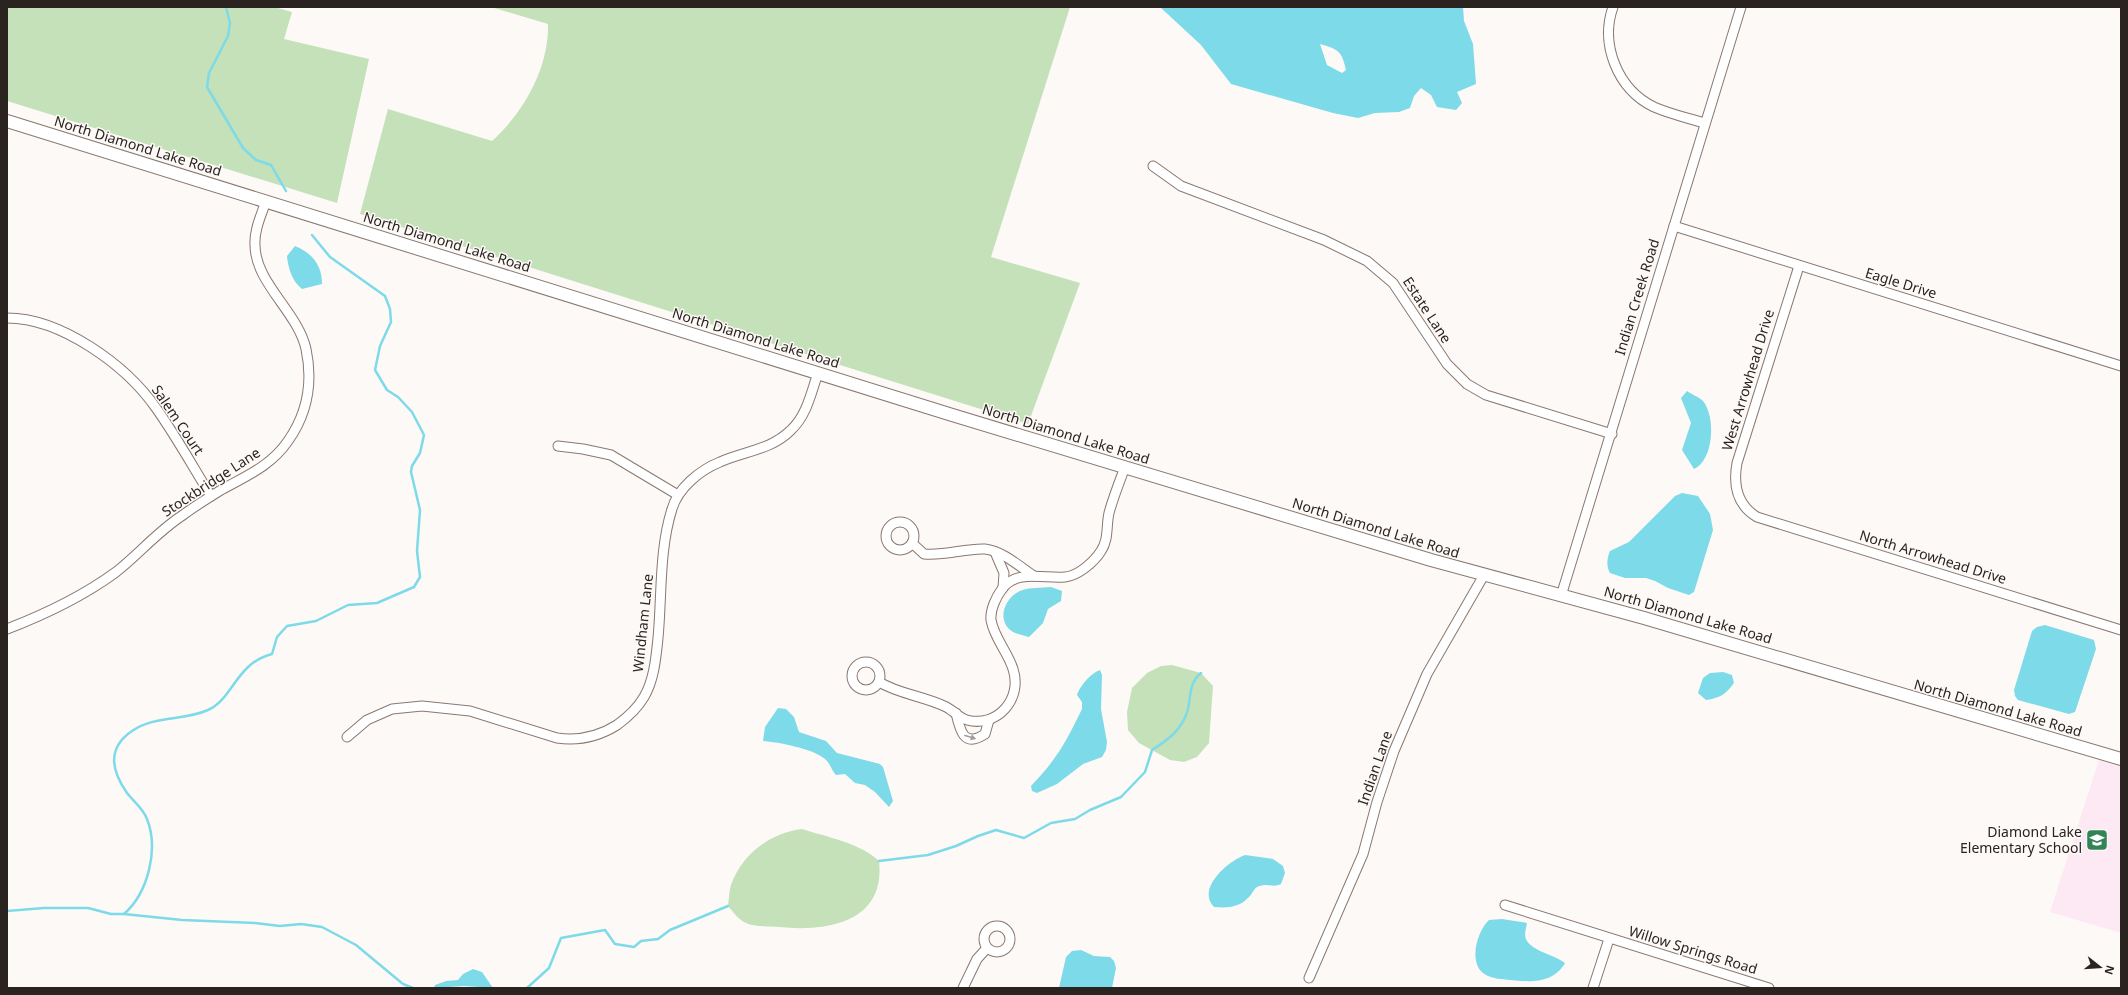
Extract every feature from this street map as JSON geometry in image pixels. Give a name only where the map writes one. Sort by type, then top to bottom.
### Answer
[{"type":"street","points":[[1613,7],[1609,20],[1610,49],[1618,71],[1626,83],[1652,106],[1704,123]]},
{"type":"street","name":"Indian Creek Road","points":[[1561,596],[1612,434],[1704,123],[1741,7]]},
{"type":"street","name":"North Diamond Lake Road","points":[[7,121],[1125,468],[1484,575],[1748,648],[2121,759]]},
{"type":"street","name":"Estate Lane","points":[[1153,166],[1181,186],[1324,240],[1367,261],[1393,283],[1439,354],[1467,384],[1486,395],[1612,434]]},
{"type":"street","name":"Stockbridge Lane","points":[[7,629],[45,614],[96,586],[117,571],[181,515],[211,496],[244,480],[273,459],[288,442],[300,423],[306,407],[309,388],[306,348],[298,326],[257,260],[255,246],[256,232],[266,201]]},
{"type":"street","name":"Eagle Drive","points":[[1674,226],[2121,366]]},
{"type":"street","name":"West Arrowhead Drive","points":[[1742,502],[1735,488],[1737,463],[1799,266]]},
{"type":"street","name":"Salem Court","points":[[7,318],[20,318],[45,324],[91,347],[117,367],[137,385],[156,408],[211,496]]},
{"type":"street","name":"Windham Lane","points":[[347,736],[367,720],[392,709],[422,706],[462,709],[556,738],[569,740],[581,739],[599,734],[609,730],[629,717],[644,698],[650,685],[656,658],[666,533],[672,509],[678,495],[694,479],[720,462],[771,445],[784,437],[798,422],[804,412],[818,373]]},
{"type":"street","points":[[558,446],[583,449],[611,456],[678,495]]},
{"type":"street","points":[[879,682],[890,688],[944,706],[966,720],[989,720],[1000,715],[1009,705],[1016,680],[1013,669],[993,628],[991,618],[993,607],[1003,588],[1010,582],[1034,576],[1066,577],[1081,571],[1100,552],[1106,543],[1109,515],[1125,468]]},
{"type":"street","name":"North Arrowhead Drive","points":[[1742,502],[1757,517],[2121,630]]},
{"type":"street","points":[[912,542],[924,554],[938,555],[986,549],[995,552],[1034,576]]},
{"type":"street","points":[[995,552],[1004,572],[1003,588]]},
{"type":"street","name":"Indian Lane","points":[[1310,978],[1363,854],[1376,802],[1394,751],[1427,674],[1484,575]]},
{"type":"street","points":[[956,713],[959,729],[969,739],[977,740],[986,734],[989,720]]},
{"type":"street","name":"Willow Springs Road","points":[[1505,905],[1609,939],[1769,988]]},
{"type":"street","points":[[1592,988],[1609,939]]},
{"type":"street","points":[[963,988],[977,958],[987,948]]},
{"type":"shaded area","name":"Diamond Lake Elementary School","points":[[2099,760],[2121,767],[2121,933],[2050,912]]},
{"type":"green space","points":[[7,7],[274,7],[292,12],[284,39],[369,59],[337,203],[7,101]]},
{"type":"green space","points":[[491,7],[1070,7],[991,257],[1080,283],[1028,424],[360,214],[388,109],[492,141],[504,129],[524,103],[539,73],[544,57],[548,24]]},
{"type":"green space","points":[[1172,665],[1201,673],[1213,686],[1209,743],[1197,757],[1184,762],[1170,760],[1139,743],[1128,730],[1127,712],[1132,688],[1147,673],[1161,666]]},
{"type":"green space","points":[[802,829],[853,845],[879,861],[879,882],[873,898],[863,910],[849,919],[833,925],[815,928],[797,928],[757,926],[743,921],[736,916],[728,906],[731,885],[742,864],[768,840],[790,831]]},
{"type":"water","points":[[1160,7],[1463,7],[1464,21],[1473,44],[1476,84],[1457,92],[1462,103],[1456,110],[1437,107],[1431,95],[1421,88],[1414,96],[1410,108],[1399,112],[1375,113],[1358,118],[1333,113],[1231,84],[1201,45]],"holes":[[[1320,44],[1335,49],[1341,55],[1346,70],[1342,73],[1327,65]]]},
{"type":"water","points":[[295,246],[306,252],[315,260],[322,277],[322,284],[302,289],[293,278],[288,265],[287,256]]},
{"type":"water","points":[[1687,391],[1703,401],[1710,417],[1711,427],[1711,438],[1706,457],[1701,464],[1694,469],[1682,450],[1691,423],[1681,398]]},
{"type":"water","points":[[1682,493],[1698,496],[1710,514],[1713,530],[1694,592],[1689,595],[1668,588],[1646,578],[1625,578],[1610,573],[1607,562],[1610,551],[1629,542],[1675,496]]},
{"type":"water","points":[[1051,587],[1062,591],[1061,601],[1048,609],[1043,623],[1029,637],[1011,631],[1005,624],[1004,619],[1007,602],[1020,591],[1031,588]]},
{"type":"water","points":[[2045,625],[2094,640],[2096,649],[2075,712],[2069,714],[2018,700],[2015,696],[2014,690],[2032,631],[2037,627]]},
{"type":"water","points":[[1100,670],[1102,675],[1101,709],[1107,742],[1106,750],[1102,757],[1083,764],[1057,784],[1037,793],[1032,791],[1031,786],[1048,767],[1060,750],[1082,709],[1082,702],[1077,695],[1078,691],[1090,677]]},
{"type":"water","points":[[1723,672],[1732,675],[1734,683],[1722,695],[1706,700],[1698,693],[1703,678],[1710,673]]},
{"type":"water","points":[[778,708],[786,709],[794,717],[799,732],[826,741],[837,753],[880,764],[883,767],[893,801],[889,807],[875,792],[865,785],[855,783],[845,774],[836,775],[827,761],[820,755],[796,747],[763,741],[765,727]]},
{"type":"water","points":[[1245,855],[1273,859],[1283,866],[1285,873],[1281,884],[1275,886],[1263,885],[1258,887],[1245,901],[1237,905],[1228,907],[1214,907],[1209,900],[1211,884],[1216,876],[1230,863]]},
{"type":"water","points":[[1502,919],[1527,923],[1525,931],[1526,939],[1533,947],[1565,963],[1560,970],[1548,978],[1525,981],[1495,978],[1486,975],[1480,970],[1475,956],[1481,932],[1489,920]]},
{"type":"water","points":[[1081,950],[1094,956],[1110,957],[1114,961],[1116,968],[1112,988],[1059,988],[1066,957],[1072,951]]},
{"type":"water","points":[[473,969],[482,972],[493,988],[464,986],[434,988],[435,985],[446,981],[458,980],[463,974]]},
{"type":"waterway","points":[[226,7],[230,23],[228,36],[209,73],[207,87],[243,148],[256,160],[271,165],[286,191]]},
{"type":"waterway","points":[[124,914],[139,895],[145,883],[149,870],[152,844],[147,819],[141,808],[127,793],[115,768],[115,752],[118,745],[124,738],[141,726],[160,720],[189,716],[208,710],[216,705],[250,665],[272,654],[277,637],[287,626],[316,621],[348,605],[377,603],[414,587],[420,577],[417,551],[420,510],[411,472],[412,466],[420,453],[424,435],[412,412],[398,397],[387,390],[375,370],[380,346],[391,322],[390,309],[385,296],[330,257],[312,235]]},
{"type":"waterway","points":[[879,861],[928,855],[956,846],[996,830],[1024,838],[1051,823],[1075,819],[1090,810],[1121,797],[1145,772],[1152,750],[1169,738],[1183,722],[1188,709],[1192,685],[1201,673]]},
{"type":"waterway","points":[[527,988],[549,968],[561,938],[605,930],[615,944],[634,947],[641,941],[658,939],[670,930],[728,906]]},
{"type":"waterway","points":[[7,911],[44,908],[88,908],[111,914],[182,920],[255,923],[280,926],[301,924],[322,927],[356,945],[403,984],[413,988]]},
{"type":"place","name":"Diamond Lake Elementary School","points":[[2097,840]]}]
